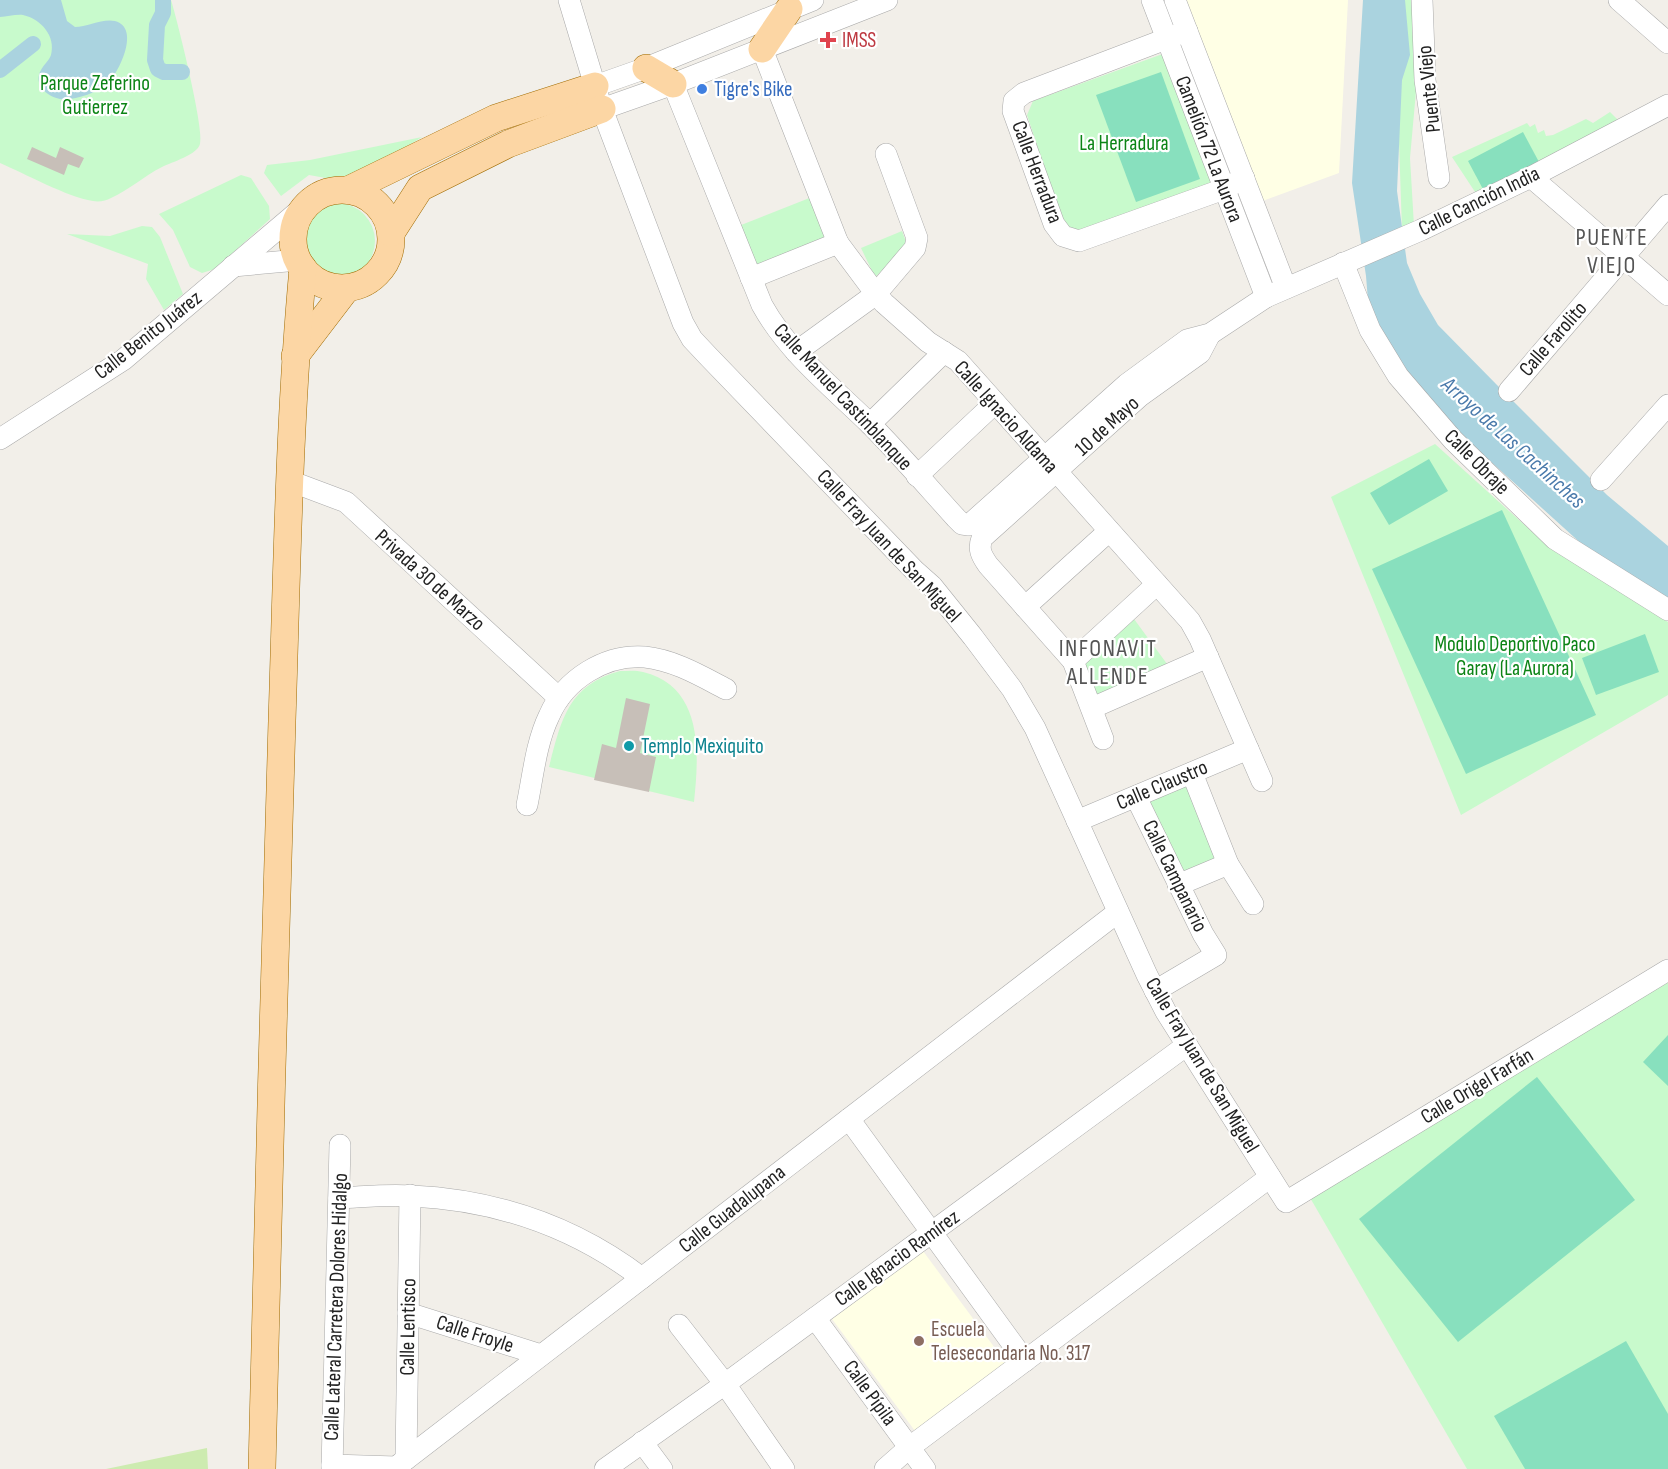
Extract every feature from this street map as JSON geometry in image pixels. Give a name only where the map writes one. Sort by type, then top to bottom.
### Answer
[{"type":"main road","points":[[762,49],[801,5]]},
{"type":"main road","points":[[646,68],[673,84]]},
{"type":"main road","points":[[391,233],[420,188],[598,98]]},
{"type":"main road","points":[[262,1469],[277,870],[290,481],[301,264],[293,241],[296,221],[307,204],[326,192],[348,190],[496,118],[598,98]]},
{"type":"main road","points":[[301,264],[315,279],[330,286],[347,288],[365,282],[380,270],[389,252],[391,233],[384,212],[369,197],[348,190]]},
{"type":"main road","points":[[295,357],[347,288]]},
{"type":"street","name":"Calle Fray Juan de San Miguel","points":[[569,0],[598,98],[682,323],[692,339],[932,586],[1012,689],[1035,728],[1155,991],[1186,1045],[1286,1202]]},
{"type":"street","points":[[598,98],[673,84],[887,0]]},
{"type":"street","name":"Camelión 72 La Aurora","points":[[1152,0],[1266,297]]},
{"type":"street","name":"Camelión 72 La Aurora","points":[[1175,0],[1286,288]]},
{"type":"street","name":"Puente Viejo","points":[[1422,0],[1425,80],[1439,178]]},
{"type":"street","points":[[1619,0],[1668,43]]},
{"type":"street","points":[[598,98],[646,68],[801,5]]},
{"type":"street","name":"Calle Herradura","points":[[1187,31],[1024,93],[1014,102],[1013,111],[1054,224],[1063,236],[1079,241],[1224,189],[1244,178]]},
{"type":"street","name":"Calle Ignacio Aldama","points":[[762,49],[838,243],[876,294],[928,342],[958,361],[1190,621],[1262,782]]},
{"type":"street","name":"Calle Manuel Castinblanque","points":[[673,84],[762,305],[775,328],[796,352],[870,424],[956,518],[962,524],[969,525]]},
{"type":"street","name":"Calle Canción India","points":[[1286,288],[1421,230],[1531,177],[1668,105]]},
{"type":"street","points":[[796,352],[876,294],[915,248],[917,238],[886,154]]},
{"type":"street","points":[[1531,177],[1668,295]]},
{"type":"street","name":"Calle Benito Juárez","points":[[0,439],[123,360],[307,204]]},
{"type":"street","name":"Calle Farolito","points":[[1509,391],[1668,205]]},
{"type":"street","points":[[751,278],[838,243]]},
{"type":"street","name":"Calle Obraje","points":[[1352,259],[1370,330],[1398,376],[1453,440],[1555,539],[1668,610]]},
{"type":"street","points":[[233,266],[301,264]]},
{"type":"street","name":"10 de Mayo","points":[[1025,607],[982,556],[979,546],[982,538],[1127,384],[1146,381],[1187,340],[1210,334],[1266,297],[1286,288]]},
{"type":"street","points":[[870,424],[945,352]]},
{"type":"street","points":[[917,476],[995,403]]},
{"type":"street","points":[[1601,480],[1668,405]]},
{"type":"street","name":"10 de Mayo","points":[[969,525],[1050,465]]},
{"type":"street","name":"Privada 30 de Marzo","points":[[290,481],[346,502],[559,698]]},
{"type":"street","points":[[1103,739],[1073,661],[1025,607],[1109,531]]},
{"type":"street","points":[[1073,661],[1157,584]]},
{"type":"street","points":[[527,806],[548,716],[559,698],[583,674],[612,660],[645,657],[685,668],[726,689]]},
{"type":"street","points":[[1092,708],[1208,657]]},
{"type":"street","name":"Calle Claustro","points":[[1077,821],[1248,750]]},
{"type":"street","points":[[1192,773],[1228,864],[1253,904]]},
{"type":"street","name":"Calle Campanario","points":[[1136,797],[1178,885],[1216,955],[1155,991]]},
{"type":"street","points":[[1178,885],[1228,864]]},
{"type":"street","name":"Calle Guadalupana","points":[[332,1467],[396,1467],[1118,912]]},
{"type":"street","name":"Calle Origel Farfán","points":[[1286,1202],[1668,970]]},
{"type":"street","name":"Calle Ignacio Ramírez","points":[[605,1469],[725,1384],[1186,1045]]},
{"type":"street","points":[[849,1119],[1025,1360]]},
{"type":"street","name":"Calle Lateral Carretera Dolores Hidalgo","points":[[332,1467],[340,1145]]},
{"type":"street","points":[[885,1469],[910,1447],[1270,1177]]},
{"type":"street","points":[[339,1198],[410,1196],[465,1200],[524,1215],[571,1234],[615,1258],[642,1278]]},
{"type":"street","name":"Calle Lentisco","points":[[406,1459],[410,1196]]},
{"type":"street","name":"Calle Froyle","points":[[408,1313],[542,1355]]},
{"type":"street","name":"Calle Pípila","points":[[815,1318],[926,1469]]},
{"type":"street","points":[[680,1325],[725,1384],[784,1469]]},
{"type":"street","points":[[642,1442],[662,1469]]},
{"type":"shaded area","points":[[1182,0],[1348,0],[1339,173],[1260,202]]},
{"type":"shaded area","name":"Escuela Telesecondaria No. 317","points":[[923,1251],[1006,1363],[915,1431],[832,1319]]},
{"type":"green space","name":"Parque Zeferino Gutierrez","points":[[0,0],[171,0],[190,74],[200,135],[198,148],[189,155],[155,171],[118,195],[100,201],[71,195],[0,163]]},
{"type":"green space","points":[[1403,0],[1414,0],[1418,69],[1410,158],[1414,226],[1402,230],[1397,84]]},
{"type":"green space","name":"La Herradura","points":[[1168,52],[1216,186],[1078,233],[1064,227],[1027,115],[1033,101]]},
{"type":"green space","points":[[1161,72],[1200,179],[1136,202],[1096,95]]},
{"type":"green space","points":[[1610,112],[1618,120],[1479,198],[1452,157],[1527,123],[1530,127],[1535,124],[1538,133],[1544,130],[1546,136],[1553,135],[1586,119],[1593,123]]},
{"type":"green space","points":[[1523,132],[1539,162],[1484,191],[1468,161]]},
{"type":"green space","points":[[422,137],[380,164],[337,180],[309,175],[281,196],[264,173],[267,165],[310,160]]},
{"type":"green space","points":[[241,175],[251,178],[269,206],[270,219],[215,269],[202,273],[190,267],[173,230],[159,214]]},
{"type":"green space","points":[[812,197],[838,243],[751,278],[731,229]]},
{"type":"green space","points":[[337,203],[352,206],[364,214],[372,226],[375,241],[372,256],[364,268],[352,276],[337,279],[322,276],[310,268],[302,256],[299,241],[302,226],[310,214],[322,206]]},
{"type":"green space","points":[[142,226],[152,227],[160,237],[183,294],[164,310],[146,279],[148,264],[67,234],[110,236]]},
{"type":"green space","points":[[902,231],[908,247],[875,277],[861,248]]},
{"type":"green space","name":"Modulo Deportivo Paco Garay (La Aurora)","points":[[1435,444],[1551,549],[1668,622],[1668,695],[1461,815],[1331,497]]},
{"type":"green space","points":[[1429,459],[1448,491],[1389,525],[1370,493]]},
{"type":"green space","points":[[1502,510],[1596,715],[1466,774],[1372,569]]},
{"type":"green space","points":[[1134,619],[1170,668],[1090,705],[1079,664]]},
{"type":"green space","points":[[1645,634],[1659,672],[1596,695],[1582,658]]},
{"type":"green space","points":[[620,671],[640,671],[663,680],[677,692],[687,707],[696,744],[694,802],[549,767],[563,720],[578,695],[603,677]]},
{"type":"green space","points":[[1186,781],[1223,866],[1177,882],[1141,799]]},
{"type":"green space","points":[[1668,970],[1668,1469],[1467,1469],[1305,1189]]},
{"type":"green space","points":[[1668,1035],[1668,1086],[1643,1062]]},
{"type":"green space","points":[[1537,1077],[1635,1200],[1458,1342],[1359,1219]]},
{"type":"green space","points":[[1626,1341],[1668,1414],[1668,1469],[1525,1469],[1494,1416]]},
{"type":"green space","points":[[207,1448],[208,1469],[106,1469]]},
{"type":"water","points":[[0,0],[61,0],[67,21],[75,27],[110,20],[123,25],[127,41],[125,51],[112,78],[97,90],[78,98],[60,99],[50,95],[42,89],[39,80],[41,70],[51,55],[52,48],[46,29],[36,20],[23,15],[0,17]]},
{"type":"water","name":"Arroyo de Las Cachinches","points":[[1363,0],[1405,0],[1410,55],[1402,80],[1397,191],[1407,263],[1420,294],[1438,325],[1496,384],[1607,495],[1668,546],[1668,598],[1585,547],[1469,442],[1406,377],[1369,313],[1366,276],[1352,183]]},
{"type":"building","points":[[32,147],[56,158],[60,147],[84,158],[79,168],[68,164],[64,175],[27,159]]},
{"type":"building","name":"Templo Mexiquito","points":[[626,698],[650,704],[640,753],[656,757],[649,792],[594,780],[602,744],[616,748]]},
{"type":"waterway","points":[[163,0],[163,13],[157,25],[155,60],[158,69],[164,72],[182,72]]},
{"type":"waterway","points":[[0,70],[33,44]]},
{"type":"place","name":"IMSS","points":[[828,40]]},
{"type":"place","name":"Tigre's Bike","points":[[702,89]]},
{"type":"place","name":"Templo Mexiquito","points":[[629,746]]},
{"type":"place","name":"Escuela Telesecondaria No. 317","points":[[919,1341]]},
{"type":"district","name":"PUENTE VIEJO","points":[[1612,251]]},
{"type":"district","name":"INFONAVIT ALLENDE","points":[[1108,662]]}]
